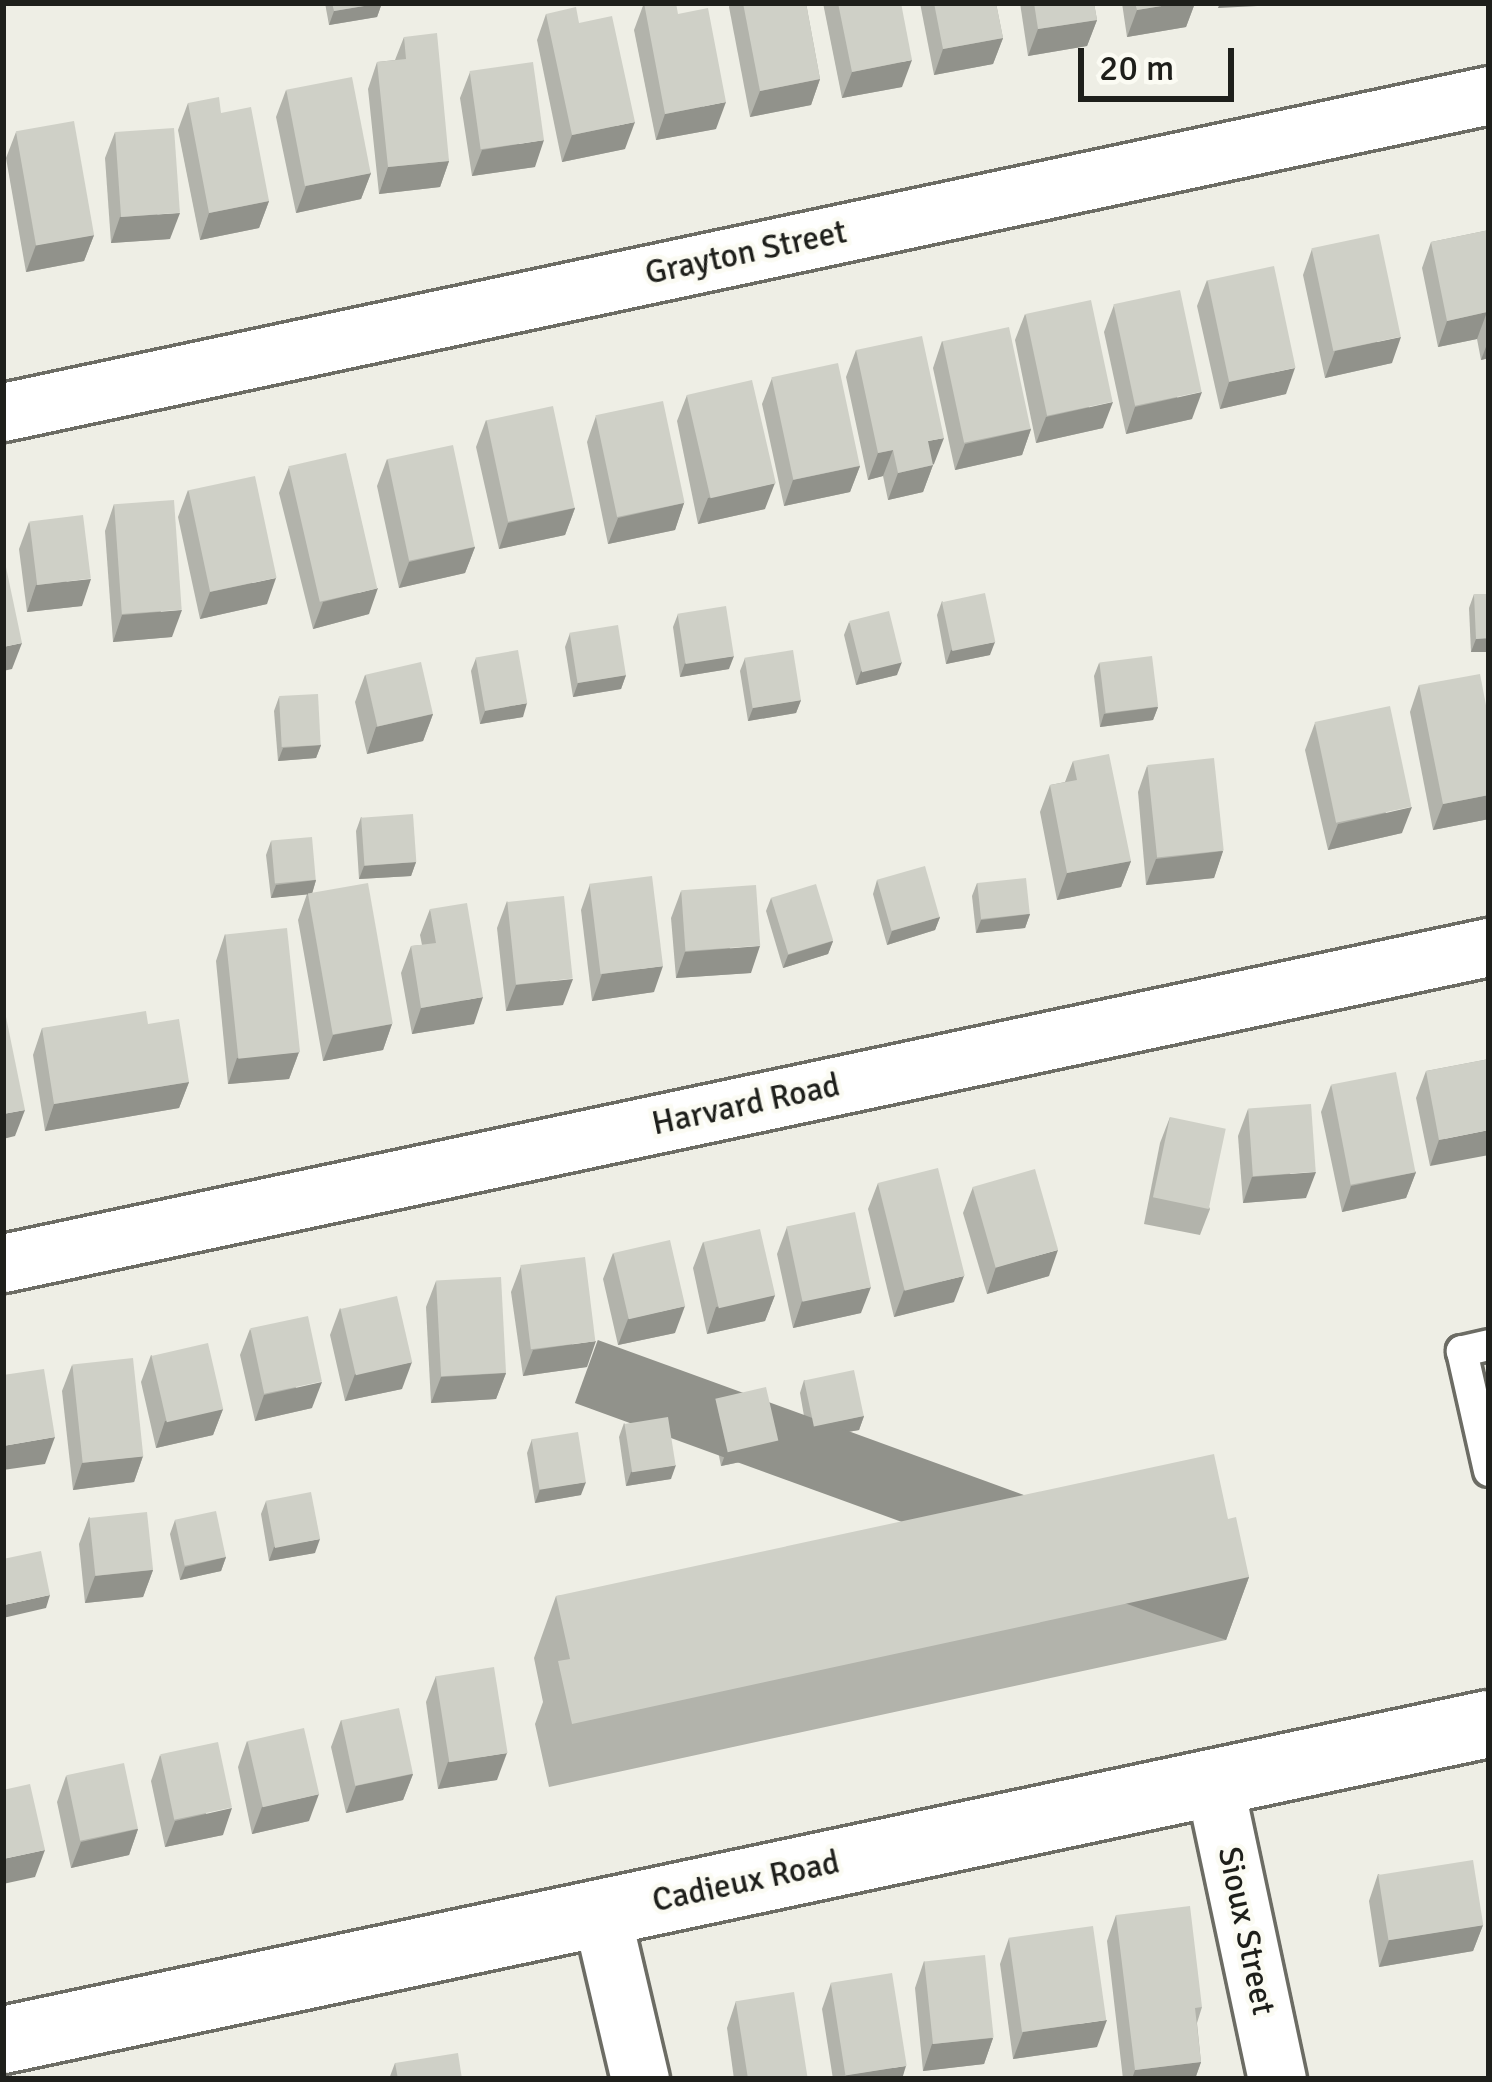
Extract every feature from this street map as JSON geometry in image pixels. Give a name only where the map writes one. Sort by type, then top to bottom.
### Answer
[{"type":"street","name":"Grayton Street","points":[[3,412],[1489,94]]},
{"type":"street","name":"Harvard Road","points":[[3,1263],[1489,947]]},
{"type":"street","name":"Cadieux Road","points":[[3,2040],[1489,1724]]},
{"type":"street","name":"Sioux Street","points":[[1214,1783],[1277,2079]]},
{"type":"street","points":[[601,1913],[640,2079]]},
{"type":"lane","points":[[1489,1345],[1462,1351],[1489,1471]]},
{"type":"building","points":[[332,3],[382,3],[334,11]]},
{"type":"building","points":[[644,3],[676,3],[678,14],[708,8],[726,102],[665,114]]},
{"type":"building","points":[[743,3],[806,3],[820,79],[760,91]]},
{"type":"building","points":[[838,3],[901,3],[912,60],[852,72]]},
{"type":"building","points":[[934,3],[996,3],[1003,38],[943,49]]},
{"type":"building","points":[[1034,3],[1094,3],[1097,20],[1038,29]]},
{"type":"building","points":[[1135,3],[1180,3],[1137,10]]},
{"type":"building","points":[[576,7],[579,23],[612,16],[635,122],[572,135],[546,14]]},
{"type":"building","points":[[437,33],[449,161],[388,167],[377,62],[406,59],[404,37]]},
{"type":"building","points":[[533,62],[544,140],[481,149],[470,71]]},
{"type":"building","points":[[352,77],[371,173],[305,186],[286,90]]},
{"type":"building","points":[[219,97],[221,113],[251,107],[269,201],[209,213],[188,103]]},
{"type":"building","points":[[74,121],[94,235],[36,245],[16,131]]},
{"type":"building","points":[[174,128],[180,213],[121,217],[115,132]]},
{"type":"building","points":[[1489,230],[1489,324],[1487,312],[1447,321],[1431,242]]},
{"type":"building","points":[[1379,234],[1401,337],[1333,351],[1312,248]]},
{"type":"building","points":[[1274,266],[1296,368],[1229,382],[1207,280]]},
{"type":"building","points":[[1180,290],[1202,392],[1135,406],[1113,304]]},
{"type":"building","points":[[1091,300],[1113,402],[1047,416],[1025,314]]},
{"type":"building","points":[[1009,327],[1031,429],[964,443],[942,341]]},
{"type":"building","points":[[922,336],[944,438],[928,441],[933,465],[898,473],[893,450],[878,453],[856,350]]},
{"type":"building","points":[[838,363],[860,466],[793,480],[771,377]]},
{"type":"building","points":[[752,380],[776,483],[711,498],[687,395]]},
{"type":"building","points":[[663,401],[685,503],[617,517],[596,415]]},
{"type":"building","points":[[553,406],[575,508],[508,522],[486,420]]},
{"type":"building","points":[[453,445],[475,547],[409,561],[387,459]]},
{"type":"building","points":[[346,453],[377,588],[320,602],[289,466]]},
{"type":"building","points":[[255,476],[277,578],[210,592],[188,490]]},
{"type":"building","points":[[174,500],[182,610],[122,614],[114,504]]},
{"type":"building","points":[[83,515],[91,579],[37,585],[29,522]]},
{"type":"building","points":[[3,553],[22,643],[3,647]]},
{"type":"building","points":[[985,593],[995,642],[952,651],[942,602]]},
{"type":"building","points":[[1474,594],[1489,594],[1489,638],[1476,639]]},
{"type":"building","points":[[726,606],[734,656],[686,664],[678,614]]},
{"type":"building","points":[[889,611],[902,662],[862,672],[849,621]]},
{"type":"building","points":[[618,625],[626,675],[578,683],[570,633]]},
{"type":"building","points":[[518,650],[527,703],[485,711],[476,657]]},
{"type":"building","points":[[793,650],[801,700],[753,708],[745,658]]},
{"type":"building","points":[[1152,656],[1158,707],[1106,713],[1099,662]]},
{"type":"building","points":[[421,662],[433,714],[377,726],[365,675]]},
{"type":"building","points":[[1480,674],[1489,721],[1489,795],[1443,804],[1419,685]]},
{"type":"building","points":[[318,694],[321,745],[282,747],[279,696]]},
{"type":"building","points":[[1390,706],[1411,807],[1336,823],[1315,722]]},
{"type":"building","points":[[1109,754],[1131,861],[1067,873],[1050,785],[1077,780],[1073,761]]},
{"type":"building","points":[[1214,758],[1224,850],[1157,857],[1147,765]]},
{"type":"building","points":[[413,814],[416,862],[364,866],[361,818]]},
{"type":"building","points":[[312,837],[316,880],[275,883],[271,841]]},
{"type":"building","points":[[925,866],[940,917],[892,931],[877,880]]},
{"type":"building","points":[[652,876],[663,966],[601,974],[589,884]]},
{"type":"building","points":[[1026,878],[1030,914],[981,919],[977,883]]},
{"type":"building","points":[[368,883],[393,1024],[333,1034],[308,894]]},
{"type":"building","points":[[816,884],[833,940],[788,954],[771,898]]},
{"type":"building","points":[[756,885],[760,946],[685,951],[681,890]]},
{"type":"building","points":[[564,896],[573,979],[516,985],[507,902]]},
{"type":"building","points":[[467,903],[483,997],[421,1008],[411,946],[436,943],[430,909]]},
{"type":"building","points":[[287,928],[300,1052],[238,1059],[225,934]]},
{"type":"building","points":[[146,1011],[148,1024],[179,1019],[189,1082],[54,1104],[42,1028]]},
{"type":"building","points":[[3,1013],[25,1110],[3,1114]]},
{"type":"building","points":[[1489,1059],[1489,1130],[1439,1140],[1426,1071]]},
{"type":"building","points":[[1396,1072],[1415,1172],[1351,1185],[1331,1085]]},
{"type":"building","points":[[1311,1104],[1316,1172],[1253,1176],[1248,1108]]},
{"type":"building","points":[[1170,1117],[1226,1129],[1209,1209],[1153,1197]]},
{"type":"building","points":[[938,1168],[965,1276],[905,1291],[878,1183]]},
{"type":"building","points":[[1035,1169],[1058,1250],[996,1268],[973,1187]]},
{"type":"building","points":[[855,1212],[871,1287],[803,1302],[787,1227]]},
{"type":"building","points":[[760,1229],[775,1295],[719,1308],[703,1242]]},
{"type":"building","points":[[670,1240],[685,1306],[629,1319],[613,1253]]},
{"type":"building","points":[[585,1257],[595,1341],[531,1349],[520,1265]]},
{"type":"building","points":[[501,1277],[506,1373],[441,1376],[436,1280]]},
{"type":"building","points":[[397,1296],[412,1362],[356,1375],[340,1309]]},
{"type":"building","points":[[308,1316],[322,1382],[264,1394],[250,1328]]},
{"type":"building","points":[[208,1343],[223,1409],[167,1422],[151,1356]]},
{"type":"building","points":[[133,1358],[143,1456],[83,1463],[72,1364]]},
{"type":"building","points":[[44,1369],[55,1437],[3,1446],[3,1375]]},
{"type":"building","points":[[854,1370],[864,1416],[814,1427],[804,1381]]},
{"type":"building","points":[[766,1387],[778,1441],[728,1452],[715,1399]]},
{"type":"building","points":[[668,1417],[676,1465],[632,1472],[625,1424]]},
{"type":"building","points":[[578,1432],[586,1482],[540,1490],[532,1439]]},
{"type":"building","points":[[1214,1454],[1228,1519],[1236,1517],[1249,1577],[572,1724],[558,1661],[570,1659],[556,1596]]},
{"type":"building","points":[[311,1492],[320,1539],[275,1548],[266,1501]]},
{"type":"building","points":[[216,1511],[226,1557],[185,1566],[175,1520]]},
{"type":"building","points":[[147,1512],[153,1570],[95,1576],[89,1518]]},
{"type":"building","points":[[41,1551],[50,1595],[4,1605],[3,1559]]},
{"type":"building","points":[[494,1667],[508,1753],[449,1762],[436,1676]]},
{"type":"building","points":[[399,1708],[413,1774],[355,1786],[341,1720]]},
{"type":"building","points":[[304,1728],[319,1794],[263,1807],[247,1741]]},
{"type":"building","points":[[218,1742],[232,1808],[174,1820],[160,1754]]},
{"type":"building","points":[[124,1763],[138,1829],[80,1841],[66,1775]]},
{"type":"building","points":[[30,1784],[45,1850],[3,1859],[3,1790]]},
{"type":"building","points":[[1473,1860],[1483,1925],[1389,1940],[1378,1875]]},
{"type":"building","points":[[1190,1906],[1202,2007],[1195,2008],[1201,2062],[1135,2070],[1116,1915]]},
{"type":"building","points":[[1093,1926],[1106,2020],[1022,2032],[1009,1938]]},
{"type":"building","points":[[985,1955],[994,2038],[933,2044],[924,1961]]},
{"type":"building","points":[[892,1973],[907,2066],[845,2076],[831,1983]]},
{"type":"building","points":[[794,1992],[808,2079],[748,2079],[736,2001]]},
{"type":"building","points":[[458,2053],[462,2079],[398,2079],[395,2063]]}]
